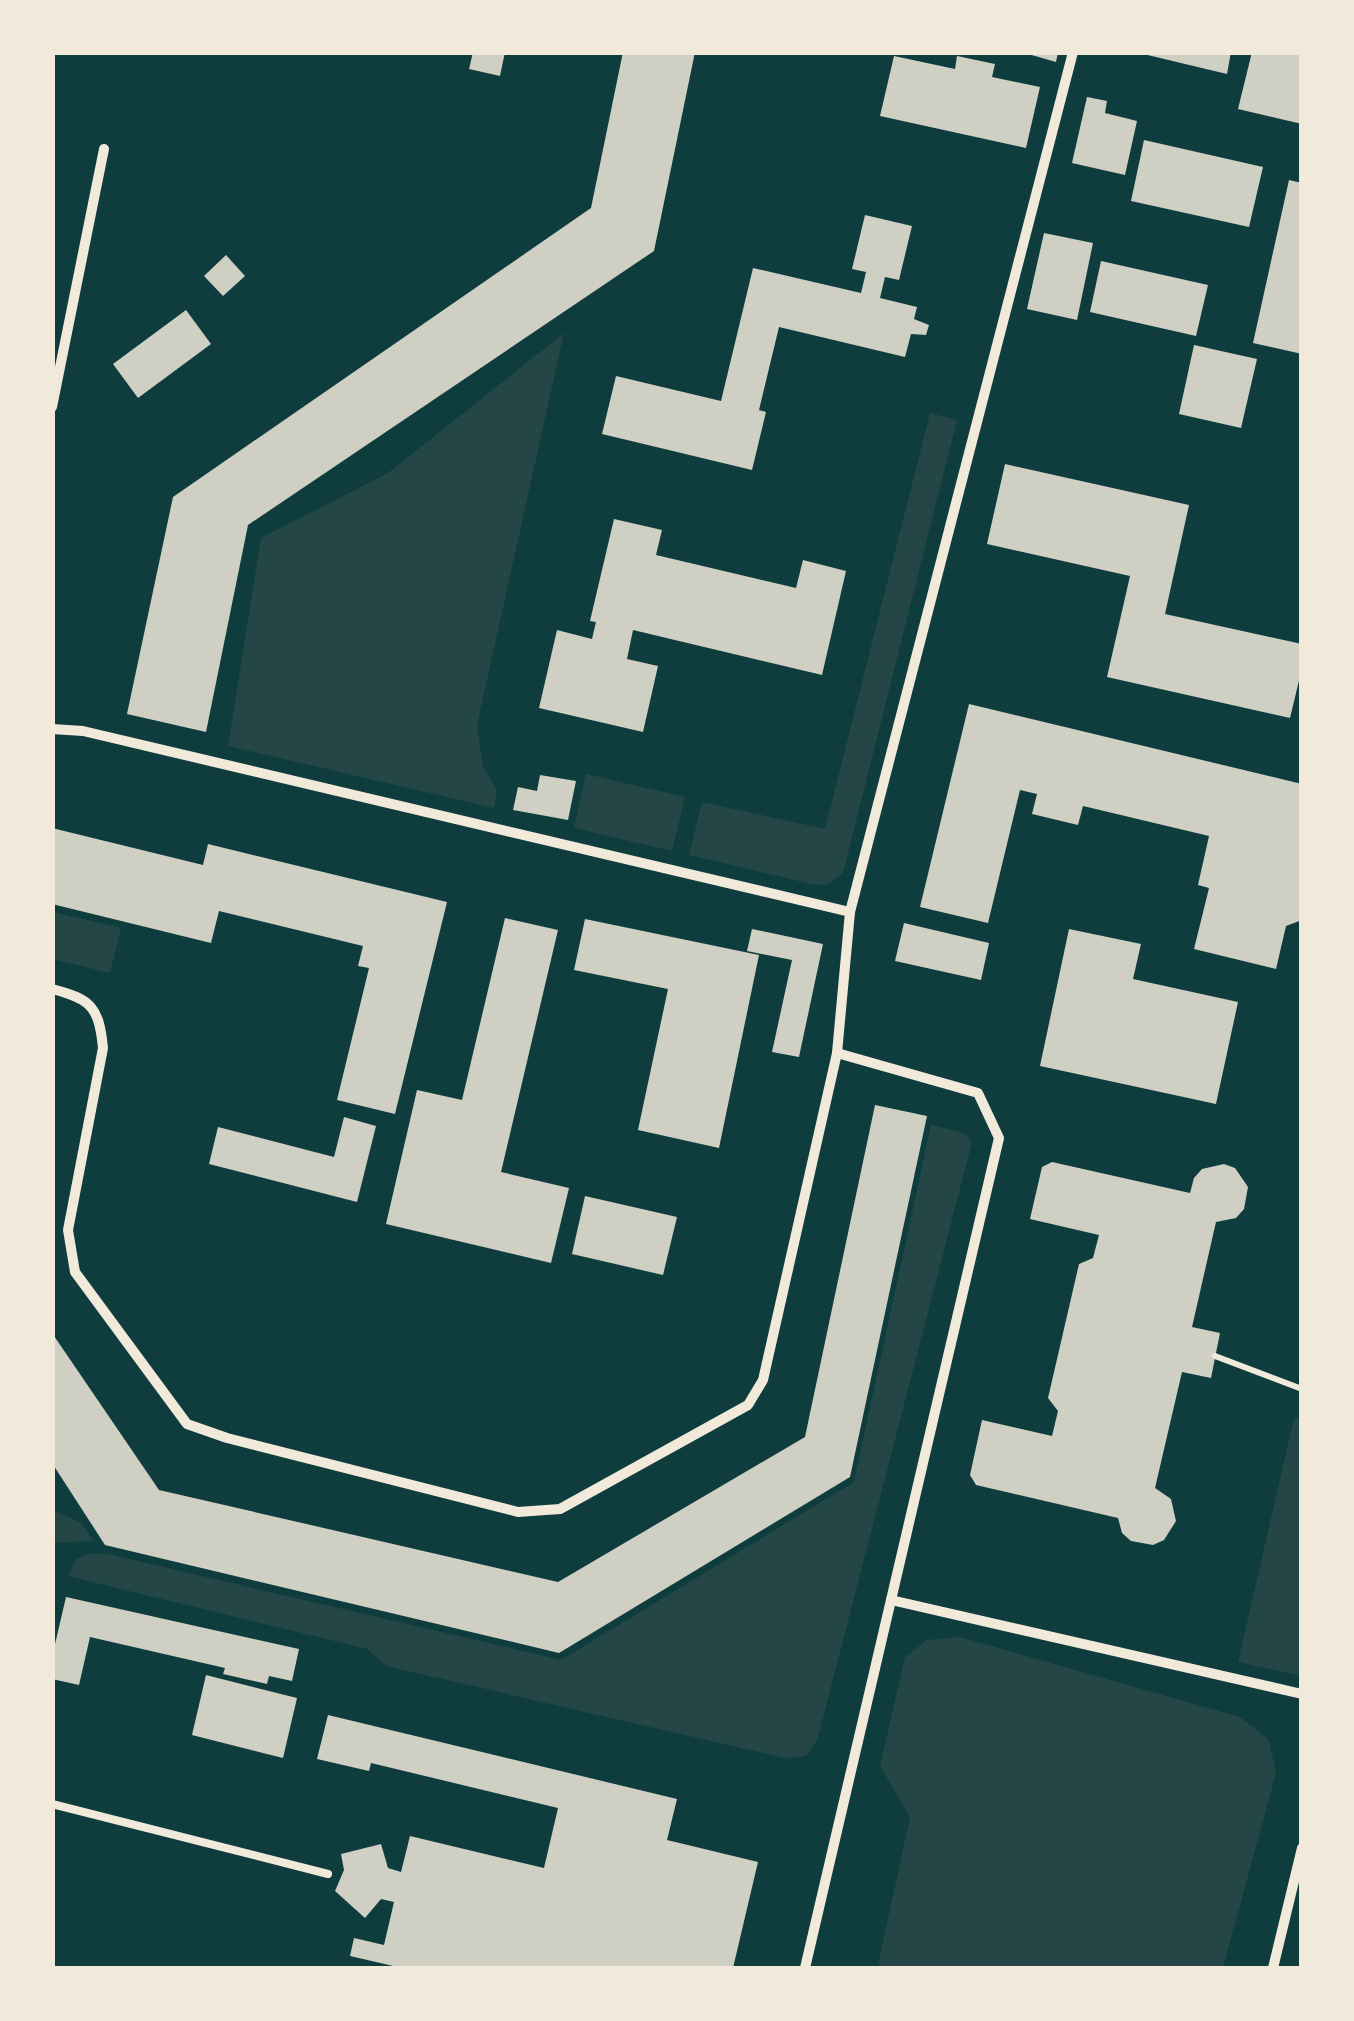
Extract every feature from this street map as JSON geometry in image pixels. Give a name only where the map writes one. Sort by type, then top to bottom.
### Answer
[{"type":"street","points":[[52,989],[83,997],[100,1018],[104,1048],[68,1230],[75,1272],[187,1424],[227,1438],[518,1512],[560,1509],[748,1405],[764,1380],[836,1053],[850,912],[1073,52]]},
{"type":"street","points":[[52,407],[104,149]]},
{"type":"street","points":[[52,729],[83,732],[850,912]]},
{"type":"street","points":[[805,1968],[999,1138],[978,1093],[836,1053]]},
{"type":"street","points":[[891,1600],[1302,1694]]},
{"type":"street","points":[[1273,1968],[1302,1848]]},
{"type":"lane","points":[[52,1804],[328,1874]]},
{"type":"path","points":[[1215,1356],[1302,1389]]},
{"type":"shaded area","points":[[564,333],[477,725],[483,767],[497,790],[494,808],[228,746],[261,538],[388,473]]},
{"type":"shaded area","points":[[930,413],[957,420],[843,873],[827,885],[811,884],[689,855],[702,802],[825,829]]},
{"type":"shaded area","points":[[586,774],[685,797],[672,851],[574,828]]},
{"type":"shaded area","points":[[53,912],[121,928],[110,973],[53,959]]},
{"type":"shaded area","points":[[931,1125],[964,1133],[972,1142],[817,1741],[806,1756],[785,1758],[386,1666],[367,1649],[68,1576],[76,1559],[88,1554],[108,1554],[561,1660],[854,1482]]},
{"type":"shaded area","points":[[1294,1418],[1302,1419],[1301,1676],[1238,1662]]},
{"type":"shaded area","points":[[53,1510],[81,1523],[94,1541],[53,1543]]},
{"type":"shaded area","points":[[960,1637],[1240,1717],[1269,1740],[1276,1773],[1223,1968],[878,1965],[910,1817],[880,1766],[905,1657],[927,1640]]},
{"type":"building","points":[[473,52],[505,52],[500,76],[469,69]]},
{"type":"building","points":[[623,52],[695,52],[654,251],[248,525],[206,732],[127,714],[173,497],[591,208]]},
{"type":"building","points":[[1021,52],[1058,52],[1056,62]]},
{"type":"building","points":[[1135,52],[1231,52],[1227,74]]},
{"type":"building","points":[[1252,52],[1302,52],[1302,124],[1238,109]]},
{"type":"building","points":[[894,56],[955,69],[957,56],[995,64],[992,77],[1040,87],[1026,148],[880,116]]},
{"type":"building","points":[[1087,97],[1107,101],[1105,113],[1137,121],[1125,175],[1072,163]]},
{"type":"building","points":[[1144,140],[1263,167],[1249,227],[1131,201]]},
{"type":"building","points":[[1289,180],[1302,183],[1302,354],[1253,343]]},
{"type":"building","points":[[865,215],[912,226],[899,280],[885,277],[880,298],[917,307],[914,319],[929,325],[926,335],[911,334],[905,357],[779,327],[759,410],[766,412],[752,470],[602,434],[616,376],[721,401],[753,268],[861,293],[866,272],[852,269]]},
{"type":"building","points":[[1044,233],[1093,243],[1077,320],[1027,309]]},
{"type":"building","points":[[226,255],[245,276],[223,296],[204,276]]},
{"type":"building","points":[[1101,261],[1208,285],[1196,336],[1090,312]]},
{"type":"building","points":[[186,310],[211,344],[138,398],[113,364]]},
{"type":"building","points":[[1194,345],[1257,359],[1241,428],[1179,414]]},
{"type":"building","points":[[1005,464],[1189,505],[1165,614],[1302,644],[1302,668],[1290,718],[1107,677],[1130,576],[987,544]]},
{"type":"building","points":[[614,519],[662,530],[656,555],[796,588],[803,560],[846,571],[822,675],[633,630],[627,659],[658,666],[643,732],[539,708],[557,630],[592,639],[596,622],[590,621]]},
{"type":"building","points":[[969,704],[1302,784],[1302,920],[1286,926],[1276,969],[1194,949],[1209,888],[1198,885],[1209,836],[1083,806],[1078,825],[1032,814],[1037,794],[1020,790],[988,923],[920,907]]},
{"type":"building","points":[[540,775],[576,781],[568,820],[513,810],[518,787],[537,791]]},
{"type":"building","points":[[52,828],[203,865],[208,844],[447,902],[395,1114],[337,1100],[369,968],[358,966],[363,946],[219,911],[211,943],[52,904]]},
{"type":"building","points":[[505,918],[558,930],[501,1172],[569,1188],[551,1263],[386,1224],[417,1090],[462,1100]]},
{"type":"building","points":[[585,919],[759,955],[719,1148],[638,1130],[668,989],[574,970]]},
{"type":"building","points":[[904,923],[989,943],[981,980],[895,961]]},
{"type":"building","points":[[752,929],[823,944],[799,1057],[772,1052],[792,960],[747,951]]},
{"type":"building","points":[[1069,929],[1141,944],[1133,979],[1238,1002],[1216,1104],[1040,1066]]},
{"type":"building","points":[[875,1105],[927,1116],[850,1477],[559,1653],[105,1545],[52,1463],[52,1333],[159,1490],[558,1582],[805,1437]]},
{"type":"building","points":[[344,1117],[376,1126],[357,1202],[209,1164],[218,1127],[334,1157]]},
{"type":"building","points":[[1052,1162],[1190,1193],[1194,1178],[1202,1169],[1224,1164],[1235,1168],[1248,1187],[1244,1209],[1236,1218],[1216,1222],[1192,1327],[1220,1333],[1211,1378],[1182,1372],[1155,1488],[1171,1499],[1176,1521],[1164,1540],[1153,1545],[1131,1541],[1122,1533],[1118,1518],[976,1485],[970,1475],[982,1420],[1052,1436],[1058,1411],[1048,1398],[1079,1264],[1093,1258],[1099,1235],[1030,1219],[1042,1167]]},
{"type":"building","points":[[585,1196],[677,1217],[663,1275],[572,1254]]},
{"type":"building","points":[[66,1597],[299,1649],[292,1681],[269,1676],[267,1684],[223,1674],[225,1668],[90,1637],[79,1685],[52,1679],[52,1657]]},
{"type":"building","points":[[206,1675],[297,1698],[283,1758],[192,1735]]},
{"type":"building","points":[[328,1715],[677,1799],[667,1840],[758,1862],[733,1968],[402,1968],[350,1956],[354,1938],[384,1945],[394,1902],[381,1899],[365,1918],[335,1891],[344,1870],[341,1854],[381,1844],[388,1868],[401,1872],[410,1836],[544,1868],[558,1808],[371,1763],[369,1771],[317,1759]]}]
